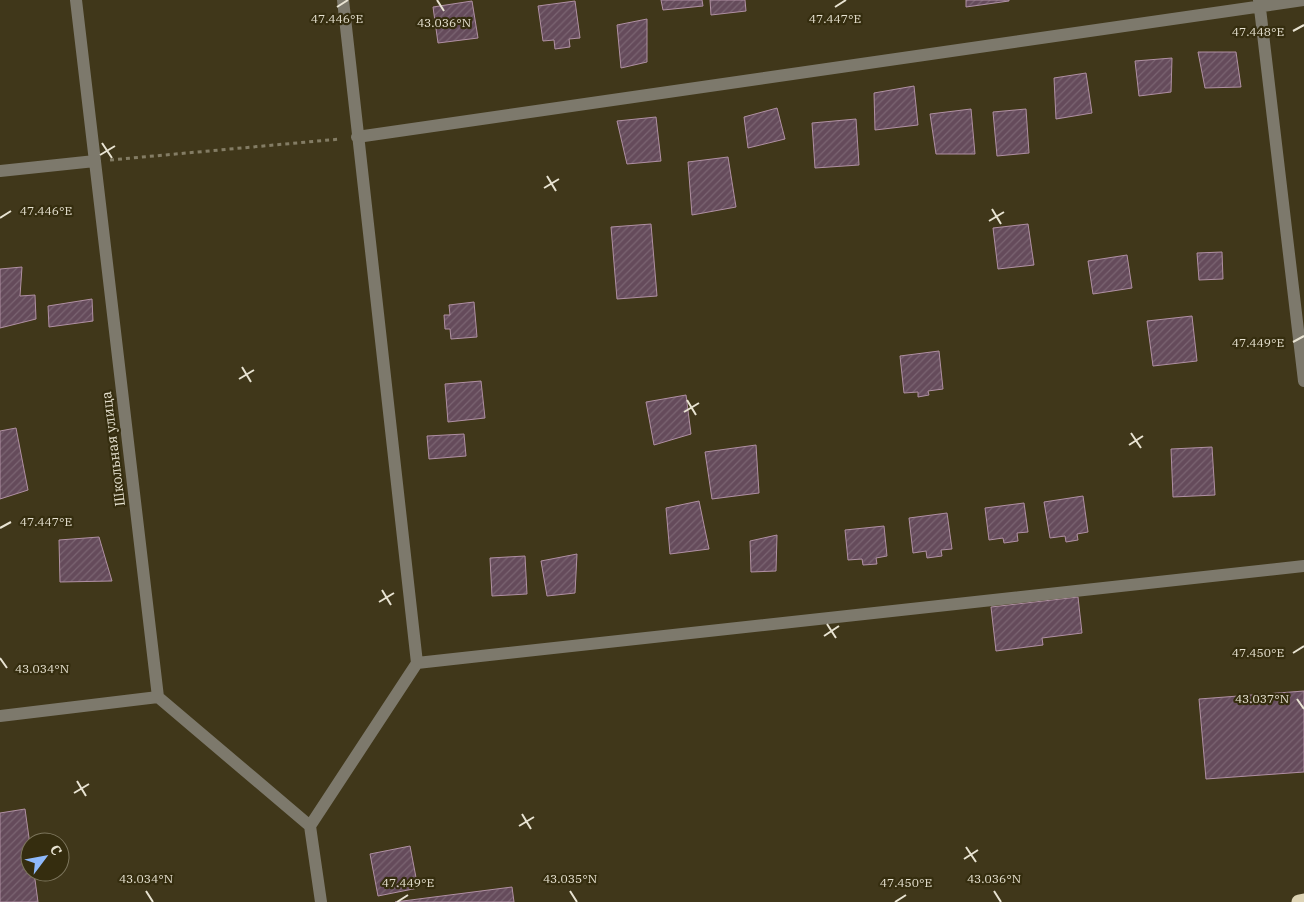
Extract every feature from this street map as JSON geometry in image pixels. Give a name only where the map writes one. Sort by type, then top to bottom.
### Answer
[{"type":"highway","points":[[1299,902],[1304,901]]},
{"type":"street","name":"Школьная улица","points":[[76,0],[158,697]]},
{"type":"street","points":[[310,826],[417,663],[343,0]]},
{"type":"street","points":[[357,137],[1259,4],[1304,0]]},
{"type":"street","points":[[1259,4],[1304,381]]},
{"type":"street","points":[[0,171],[94,161]]},
{"type":"street","points":[[417,663],[1304,566]]},
{"type":"street","points":[[0,716],[158,697],[310,826],[321,902]]},
{"type":"path","points":[[94,161],[357,137]]},
{"type":"building","points":[[661,0],[702,0],[703,6],[663,10]]},
{"type":"building","points":[[710,0],[745,0],[746,11],[711,15]]},
{"type":"building","points":[[966,0],[1009,0],[1009,1],[966,7]]},
{"type":"building","points":[[472,1],[478,38],[438,43],[433,7]]},
{"type":"building","points":[[575,1],[580,38],[569,39],[570,47],[555,49],[554,40],[543,41],[538,6]]},
{"type":"building","points":[[647,19],[647,62],[621,68],[617,25]]},
{"type":"building","points":[[1198,52],[1236,52],[1241,87],[1205,88]]},
{"type":"building","points":[[1172,58],[1171,92],[1139,96],[1135,61]]},
{"type":"building","points":[[1086,73],[1092,113],[1056,119],[1054,78]]},
{"type":"building","points":[[914,86],[918,125],[875,130],[874,93]]},
{"type":"building","points":[[777,108],[785,139],[748,148],[744,117]]},
{"type":"building","points":[[971,109],[975,154],[936,154],[930,114]]},
{"type":"building","points":[[1026,109],[1029,153],[997,156],[993,112]]},
{"type":"building","points":[[656,117],[661,161],[627,164],[617,121]]},
{"type":"building","points":[[856,119],[859,165],[815,168],[812,123]]},
{"type":"building","points":[[728,157],[736,207],[692,215],[688,162]]},
{"type":"building","points":[[651,224],[657,296],[617,299],[611,227]]},
{"type":"building","points":[[1028,224],[1034,265],[998,269],[993,228]]},
{"type":"building","points":[[1222,252],[1223,279],[1199,280],[1197,253]]},
{"type":"building","points":[[1127,255],[1132,288],[1093,294],[1088,261]]},
{"type":"building","points":[[22,267],[20,296],[35,295],[36,319],[0,328],[0,269]]},
{"type":"building","points":[[92,299],[93,321],[49,327],[48,306]]},
{"type":"building","points":[[474,302],[477,337],[451,339],[450,329],[445,329],[444,315],[450,315],[449,305]]},
{"type":"building","points":[[1192,316],[1197,361],[1153,366],[1147,321]]},
{"type":"building","points":[[939,351],[943,389],[928,391],[929,395],[918,397],[918,392],[904,393],[900,356]]},
{"type":"building","points":[[481,381],[485,418],[448,422],[445,384]]},
{"type":"building","points":[[686,395],[691,434],[654,445],[646,402]]},
{"type":"building","points":[[16,428],[28,490],[0,499],[0,431]]},
{"type":"building","points":[[464,434],[466,456],[429,459],[427,436]]},
{"type":"building","points":[[756,445],[759,493],[712,499],[705,452]]},
{"type":"building","points":[[1212,447],[1215,495],[1173,497],[1171,449]]},
{"type":"building","points":[[1083,496],[1088,532],[1077,534],[1078,540],[1066,542],[1065,536],[1050,538],[1044,502]]},
{"type":"building","points":[[699,501],[709,549],[670,554],[666,508]]},
{"type":"building","points":[[1024,503],[1028,532],[1017,533],[1018,541],[1004,543],[1003,538],[989,540],[985,508]]},
{"type":"building","points":[[947,513],[952,549],[941,550],[942,556],[927,558],[926,551],[913,553],[909,518]]},
{"type":"building","points":[[884,526],[887,556],[876,558],[877,564],[863,565],[862,559],[848,560],[845,530]]},
{"type":"building","points":[[777,535],[776,571],[751,572],[750,541]]},
{"type":"building","points":[[99,537],[112,581],[60,582],[59,540]]},
{"type":"building","points":[[577,554],[575,593],[547,596],[541,561]]},
{"type":"building","points":[[525,556],[527,594],[492,596],[490,558]]},
{"type":"building","points":[[1078,597],[1082,633],[1042,638],[1043,645],[996,651],[991,607]]},
{"type":"building","points":[[1304,691],[1304,772],[1206,779],[1199,699]]},
{"type":"building","points":[[25,809],[28,832],[20,832],[20,882],[35,882],[38,902],[0,902],[0,813]]},
{"type":"building","points":[[410,846],[418,888],[378,896],[370,854]]},
{"type":"building","points":[[512,887],[514,902],[395,902]]}]
